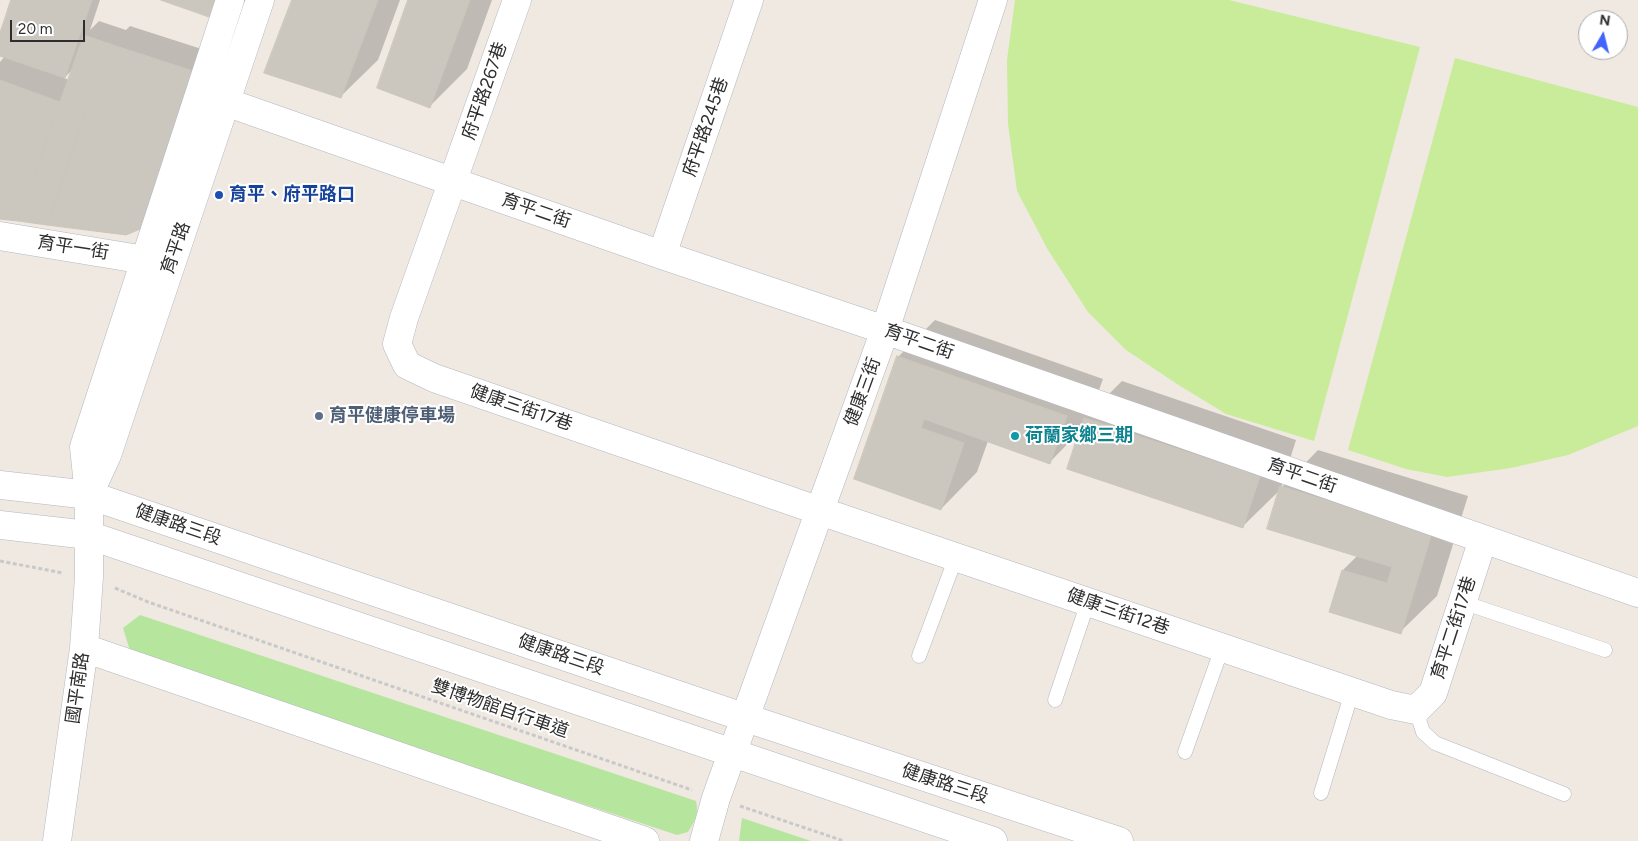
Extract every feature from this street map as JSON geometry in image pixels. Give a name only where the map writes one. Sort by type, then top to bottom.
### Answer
[{"type":"street","name":"育平路","points":[[88,535],[89,495],[84,447],[230,0]]},
{"type":"street","name":"育平路","points":[[89,495],[107,455],[260,0]]},
{"type":"street","name":"府平路267巷","points":[[454,182],[517,0]]},
{"type":"street","name":"府平路245巷","points":[[662,255],[750,0]]},
{"type":"street","name":"健康三街","points":[[704,841],[716,798],[885,330],[993,0]]},
{"type":"street","name":"育平二街","points":[[200,93],[1638,593]]},
{"type":"street","name":"健康三街17巷","points":[[454,182],[404,318],[397,344],[407,365],[434,378],[820,511]]},
{"type":"street","name":"育平一街","points":[[0,236],[145,260]]},
{"type":"street","name":"健康路三段","points":[[0,485],[89,495],[746,718],[1119,841]]},
{"type":"street","name":"健康三街12巷","points":[[820,511],[1352,692],[1391,705],[1416,710]]},
{"type":"street","points":[[0,525],[88,535],[993,841]]},
{"type":"street","name":"國平南路","points":[[57,841],[84,648],[89,577],[88,535]]},
{"type":"street","name":"育平二街17巷","points":[[1416,710],[1433,693],[1483,539]]},
{"type":"street","points":[[84,648],[645,841]]},
{"type":"lane","points":[[919,656],[956,557]]},
{"type":"lane","points":[[1054,700],[1088,602]]},
{"type":"lane","points":[[1462,602],[1605,650]]},
{"type":"lane","points":[[1185,752],[1222,648]]},
{"type":"lane","points":[[1321,793],[1352,692]]},
{"type":"lane","points":[[1416,710],[1423,732],[1435,743],[1564,794]]},
{"type":"path","name":"雙博物館自行車道","points":[[148,602],[844,841]]},
{"type":"green space","points":[[1015,0],[1229,0],[1420,47],[1314,441],[1226,414],[1126,350],[1088,312],[1048,250],[1017,191],[1008,124],[1007,60]]},
{"type":"green space","points":[[1455,58],[1638,107],[1638,426],[1568,455],[1511,468],[1447,477],[1406,469],[1348,450]]},
{"type":"green space","points":[[140,615],[696,801],[696,817],[688,832],[677,835],[131,654],[123,628]]},
{"type":"green space","points":[[742,818],[811,841],[739,841]]},
{"type":"building","points":[[11,0],[92,0],[77,43],[5,19]]},
{"type":"building","points":[[161,0],[216,0],[210,17]]},
{"type":"building","points":[[292,0],[378,0],[341,98],[264,73]]},
{"type":"building","points":[[408,0],[470,0],[430,108],[377,88]]},
{"type":"building","points":[[5,19],[77,43],[65,78],[0,56],[0,33]]},
{"type":"building","points":[[84,35],[110,44],[47,225],[18,221]]},
{"type":"building","points":[[110,44],[193,71],[145,227],[126,235],[47,225]]},
{"type":"building","points":[[0,80],[60,102],[18,221],[0,219]]},
{"type":"building","name":"荷蘭家鄉三期","points":[[897,356],[1067,416],[1050,464],[924,419],[921,428],[964,443],[941,510],[854,479]]},
{"type":"building","name":"荷蘭家鄉三期","points":[[1084,418],[1260,476],[1243,528],[1067,469]]},
{"type":"building","points":[[1280,486],[1432,533],[1401,634],[1329,612],[1342,570],[1387,583],[1392,567],[1267,529]]},
{"type":"place","name":"育平、府平路口","points":[[219,195]]},
{"type":"place","name":"育平健康停車場","points":[[319,416]]},
{"type":"place","name":"荷蘭家鄉三期","points":[[1015,436]]}]
